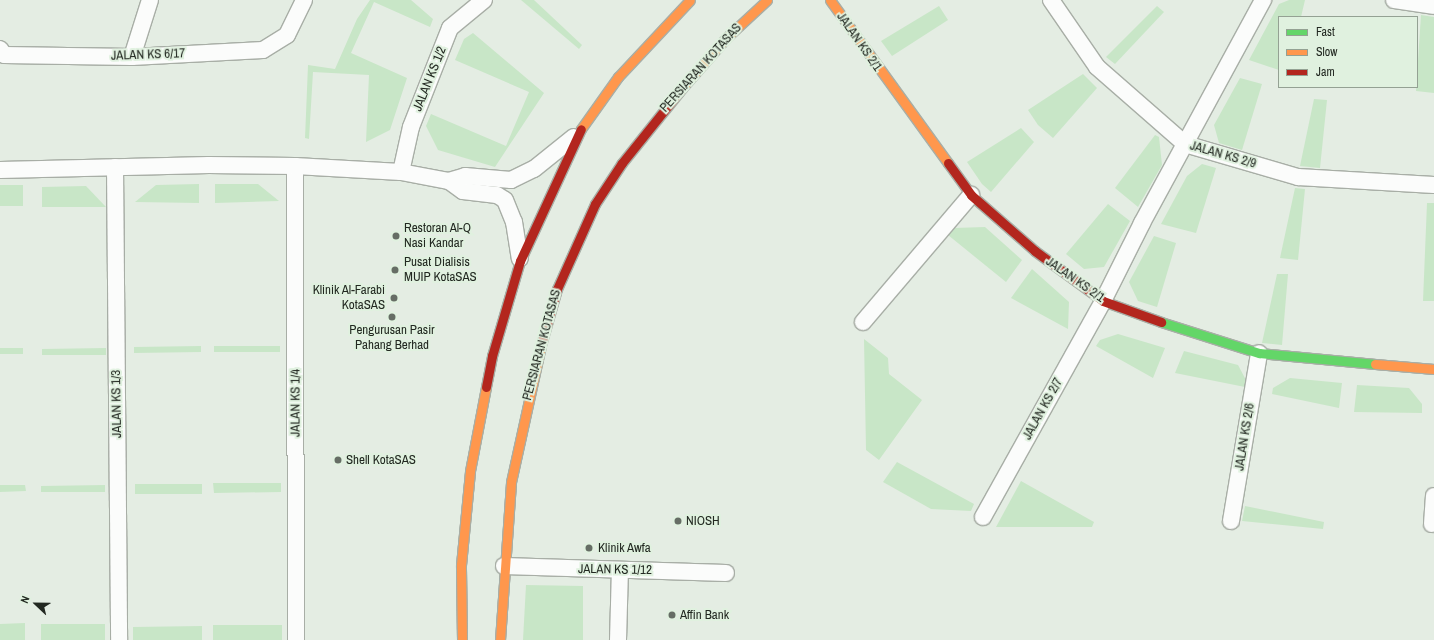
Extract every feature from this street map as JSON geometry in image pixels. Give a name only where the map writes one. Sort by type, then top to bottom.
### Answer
[{"type":"main road","points":[[462,640],[461,565],[470,471],[492,356],[520,261],[577,134],[618,76],[690,0]]},
{"type":"main road","name":"PERSIARAN KOTASAS","points":[[500,640],[508,505],[520,433],[547,320],[569,259],[595,204],[622,163],[673,98],[726,38],[768,0]]},
{"type":"main road","name":"JALAN KS 2/1","points":[[830,0],[971,195],[1035,251],[1103,301],[1182,330],[1259,354],[1434,369]]},
{"type":"street","points":[[132,57],[150,0]]},
{"type":"street","name":"JALAN KS 6/17","points":[[2,52],[132,57],[263,50],[287,35],[304,0]]},
{"type":"street","name":"JALAN KS 1/2","points":[[402,172],[411,127],[450,28],[484,0]]},
{"type":"street","name":"JALAN KS 2/9","points":[[1051,0],[1097,67],[1185,144],[1298,176],[1434,185]]},
{"type":"street","name":"JALAN KS 2/7","points":[[983,516],[1103,301],[1185,144],[1263,0]]},
{"type":"street","points":[[1394,0],[1434,6]]},
{"type":"street","points":[[449,181],[465,176],[497,180],[517,178],[534,169],[577,134]]},
{"type":"street","points":[[0,170],[115,167],[295,166],[402,172],[449,181],[463,191],[497,195],[505,200],[516,228],[520,261]]},
{"type":"street","name":"JALAN KS 1/4","points":[[295,166],[296,640]]},
{"type":"street","name":"JALAN KS 1/3","points":[[115,167],[119,640]]},
{"type":"street","points":[[862,322],[971,195]]},
{"type":"street","name":"JALAN KS 2/6","points":[[1231,521],[1259,354]]},
{"type":"street","points":[[1432,524],[1434,496]]},
{"type":"street","name":"JALAN KS 1/12","points":[[504,566],[726,573]]},
{"type":"street","points":[[618,640],[620,570]]},
{"type":"green space","points":[[370,0],[411,0],[433,19],[430,27],[374,2],[351,53],[407,78],[390,130],[366,142],[369,75],[313,72],[309,139],[305,138],[308,65],[335,69],[357,19]]},
{"type":"green space","points":[[521,0],[534,0],[582,45],[579,49]]},
{"type":"green space","points":[[1289,0],[1305,0],[1301,16],[1278,16],[1278,70],[1249,60],[1279,4]]},
{"type":"green space","points":[[939,6],[948,20],[892,56],[881,41]]},
{"type":"green space","points":[[1157,6],[1164,12],[1115,64],[1106,57]]},
{"type":"green space","points":[[1421,15],[1434,17],[1434,93],[1416,91],[1416,88],[1418,88]]},
{"type":"green space","points":[[473,33],[544,93],[495,167],[438,150],[426,126],[431,114],[506,146],[529,92],[455,60],[464,39]]},
{"type":"green space","points":[[1083,74],[1097,88],[1053,138],[1038,125],[1028,110]]},
{"type":"green space","points":[[1240,78],[1262,84],[1242,150],[1219,143],[1214,125]]},
{"type":"green space","points":[[1314,99],[1327,100],[1320,168],[1300,166]]},
{"type":"green space","points":[[1021,128],[1034,142],[991,192],[982,184],[967,162]]},
{"type":"green space","points":[[1155,135],[1159,137],[1162,165],[1138,207],[1115,188]]},
{"type":"green space","points":[[1202,164],[1216,168],[1196,233],[1161,224],[1187,176]]},
{"type":"green space","points":[[199,184],[199,203],[135,202],[156,185]]},
{"type":"green space","points":[[215,184],[258,184],[279,201],[215,203]]},
{"type":"green space","points":[[0,185],[23,185],[23,206],[0,206]]},
{"type":"green space","points":[[86,186],[106,207],[42,207],[42,187]]},
{"type":"green space","points":[[1295,188],[1305,189],[1298,260],[1280,258]]},
{"type":"green space","points":[[1427,203],[1434,203],[1434,301],[1423,301]]},
{"type":"green space","points":[[1108,204],[1130,221],[1104,267],[1084,269],[1066,254]]},
{"type":"green space","points":[[985,227],[1022,260],[1006,282],[948,235],[954,228]]},
{"type":"green space","points":[[1154,236],[1176,243],[1157,307],[1138,301],[1129,282]]},
{"type":"green space","points":[[1032,269],[1069,302],[1068,329],[1011,298]]},
{"type":"green space","points":[[1277,274],[1288,274],[1282,345],[1262,343]]},
{"type":"green space","points":[[1118,334],[1165,348],[1153,378],[1096,346],[1100,340]]},
{"type":"green space","points":[[864,339],[888,358],[889,374],[922,400],[879,460],[866,450]]},
{"type":"green space","points":[[201,346],[201,352],[134,353],[134,347]]},
{"type":"green space","points":[[214,346],[280,346],[280,352],[214,352]]},
{"type":"green space","points":[[0,348],[23,348],[23,354],[0,354]]},
{"type":"green space","points":[[106,348],[106,355],[42,355],[42,349]]},
{"type":"green space","points":[[1184,351],[1238,365],[1246,380],[1245,387],[1175,373]]},
{"type":"green space","points":[[1290,378],[1342,383],[1339,408],[1272,394],[1273,388]]},
{"type":"green space","points":[[1357,385],[1409,388],[1422,404],[1422,413],[1354,412]]},
{"type":"green space","points":[[897,462],[974,504],[971,511],[931,509],[883,482]]},
{"type":"green space","points":[[1021,481],[1094,522],[1092,527],[996,527]]},
{"type":"green space","points":[[213,483],[281,483],[281,492],[214,493]]},
{"type":"green space","points":[[135,484],[202,484],[202,494],[135,494]]},
{"type":"green space","points":[[0,485],[25,485],[26,491],[0,492]]},
{"type":"green space","points":[[105,485],[105,492],[41,492],[41,486]]},
{"type":"green space","points":[[1245,506],[1324,522],[1323,529],[1242,521]]},
{"type":"green space","points":[[526,585],[583,586],[583,640],[523,640]]},
{"type":"green space","points":[[25,623],[25,640],[0,640],[0,624]]},
{"type":"green space","points":[[41,624],[105,624],[105,640],[41,640]]},
{"type":"green space","points":[[213,625],[282,625],[282,640],[213,640]]},
{"type":"green space","points":[[202,626],[202,640],[133,640],[133,627]]},
{"type":"traffic: fast","points":[[1161,322],[1259,353],[1375,364]]},
{"type":"traffic: slow","points":[[581,129],[618,77],[690,0]]},
{"type":"traffic: slow","points":[[682,88],[726,38],[767,0]]},
{"type":"traffic: slow","points":[[830,0],[948,163]]},
{"type":"traffic: slow","points":[[500,640],[511,482],[541,345]]},
{"type":"traffic: slow","points":[[1375,364],[1434,369]]},
{"type":"traffic: slow","points":[[462,640],[461,565],[470,471],[486,387]]},
{"type":"traffic: jam","points":[[541,345],[557,289],[595,204],[622,163],[682,88]]},
{"type":"traffic: jam","points":[[486,387],[492,356],[520,261],[581,129]]},
{"type":"traffic: jam","points":[[948,163],[971,195],[1035,251],[1103,301],[1161,322]]},
{"type":"place","name":"Restoran Al-Q Nasi Kandar","points":[[396,236]]},
{"type":"place","name":"Pusat Dialisis MUIP KotaSAS","points":[[395,270]]},
{"type":"place","name":"Klinik Al-Farabi KotaSAS","points":[[394,298]]},
{"type":"place","name":"Pengurusan Pasir Pahang Berhad","points":[[392,317]]},
{"type":"place","name":"Shell KotaSAS","points":[[338,460]]},
{"type":"place","name":"NIOSH","points":[[678,521]]},
{"type":"place","name":"Klinik Awfa","points":[[589,548]]},
{"type":"place","name":"Affin Bank","points":[[672,615]]}]
